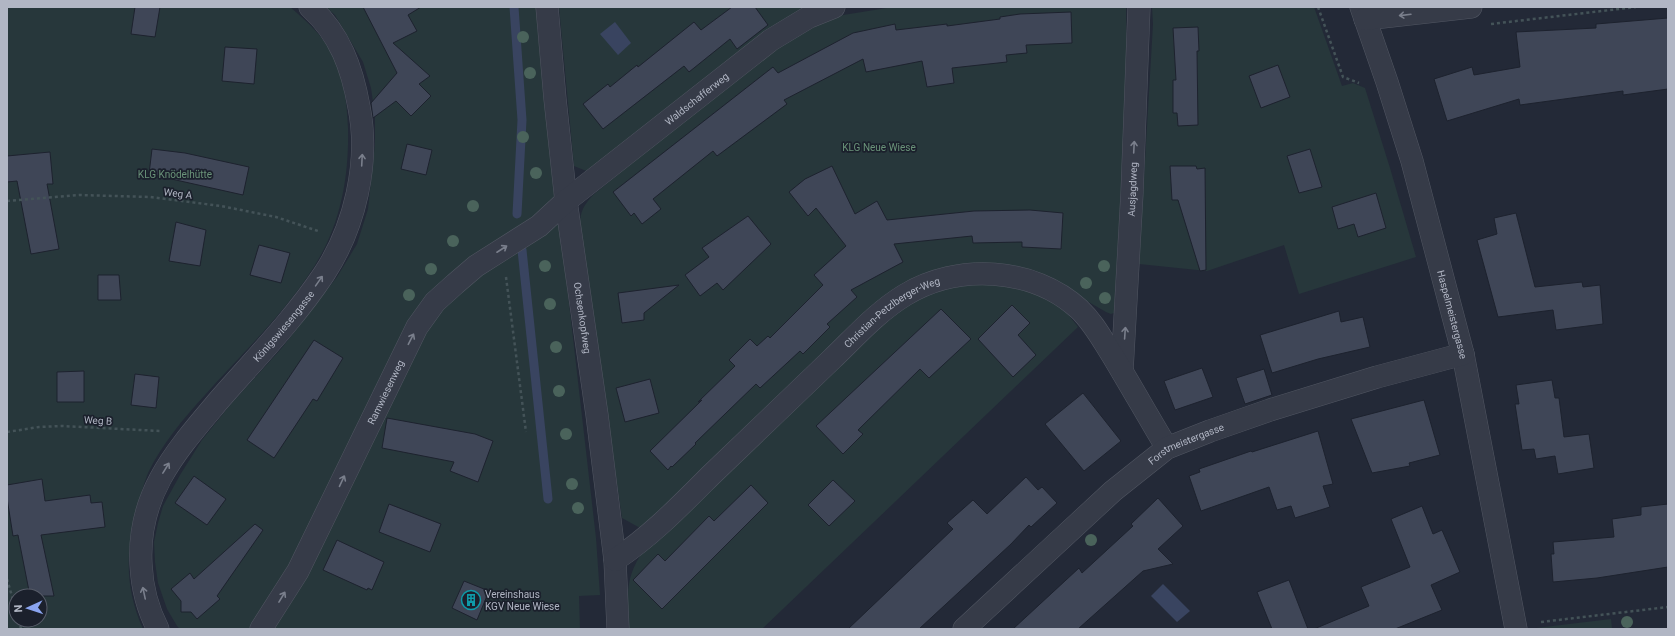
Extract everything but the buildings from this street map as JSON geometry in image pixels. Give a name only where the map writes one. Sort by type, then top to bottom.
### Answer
[{"type":"street","name":"Königswiesengasse","points":[[158,629],[147,604],[143,589],[140,554],[147,509],[158,480],[187,438],[300,307],[325,272],[349,220],[359,182],[362,139],[361,116],[351,72],[344,52],[336,37],[326,23],[310,7]]},
{"type":"street","name":"Ochsenkopfweg","points":[[547,7],[566,201],[597,415],[615,560],[618,629]]},
{"type":"street","name":"Waldschafferweg","points":[[566,201],[771,40],[809,17],[834,7]]},
{"type":"street","name":"Ausjagdweg","points":[[1122,372],[1133,186],[1139,7]]},
{"type":"street","points":[[1363,13],[1471,7]]},
{"type":"street","name":"Haspelmeistergasse","points":[[1363,13],[1391,93],[1412,161],[1463,354],[1516,629]]},
{"type":"street","name":"Ramwiesenweg","points":[[261,629],[298,570],[417,328],[435,302],[476,266],[539,226],[566,201]]},
{"type":"street","name":"Christian-Petzlberger-Weg","points":[[615,560],[654,531],[880,314],[906,295],[931,283],[967,275],[995,274],[1020,278],[1058,293],[1080,310],[1097,331],[1167,448]]},
{"type":"street","name":"Forstmeistergasse","points":[[964,629],[1113,491],[1167,448],[1210,431],[1278,408],[1377,377],[1463,354]]},
{"type":"path","points":[[1485,25],[1636,7]]},
{"type":"path","name":"Weg A","points":[[7,201],[80,194],[150,197],[221,206],[276,218],[342,238]]},
{"type":"path","points":[[498,252],[506,278],[526,432]]},
{"type":"path","name":"Weg B","points":[[7,432],[39,427],[62,426],[169,431],[187,438]]},
{"type":"path","points":[[1537,622],[1668,607]]},
{"type":"green space","name":"KLG Knödelhütte","points":[[7,7],[290,7],[316,31],[325,42],[334,57],[341,76],[347,107],[348,128],[344,190],[331,235],[313,269],[300,288],[285,307],[181,423],[166,442],[148,473],[134,521],[129,549],[129,576],[131,589],[143,629],[7,629]]},
{"type":"green space","points":[[326,7],[537,7],[537,25],[596,538],[600,595],[579,596],[580,629],[180,629],[167,609],[158,583],[154,542],[163,506],[202,440],[231,404],[281,349],[337,277],[357,244],[368,209],[375,144],[375,116],[371,88],[363,62],[335,15]]},
{"type":"green space","points":[[559,7],[810,7],[589,172],[574,166]]},
{"type":"green space","name":"KLG Neue Wiese","points":[[893,7],[1126,7],[1127,83],[1114,313],[1111,314],[1106,312],[1054,282],[948,269],[642,529],[622,518],[580,225],[583,208],[593,195],[719,92],[795,36],[837,16]]},
{"type":"green space","points":[[1152,7],[1314,7],[1342,86],[1353,83],[1365,88],[1416,257],[1299,294],[1284,245],[1207,271],[1139,264],[1153,24]]},
{"type":"green space","points":[[967,284],[1012,285],[1050,299],[1067,313],[1078,327],[762,629],[629,629],[629,583],[631,574],[640,556],[887,321],[915,301],[934,293]]},
{"type":"green space","points":[[1611,619],[1612,628],[1536,628]]},
{"type":"water","points":[[615,22],[631,43],[618,55],[600,34]]},
{"type":"water","points":[[1163,584],[1190,611],[1177,622],[1151,596]]},
{"type":"waterway","points":[[514,7],[522,120],[517,214]]},
{"type":"waterway","points":[[522,250],[548,499]]},
{"type":"place","name":"Vereinshaus KGV Neue Wiese","points":[[471,600]]}]
